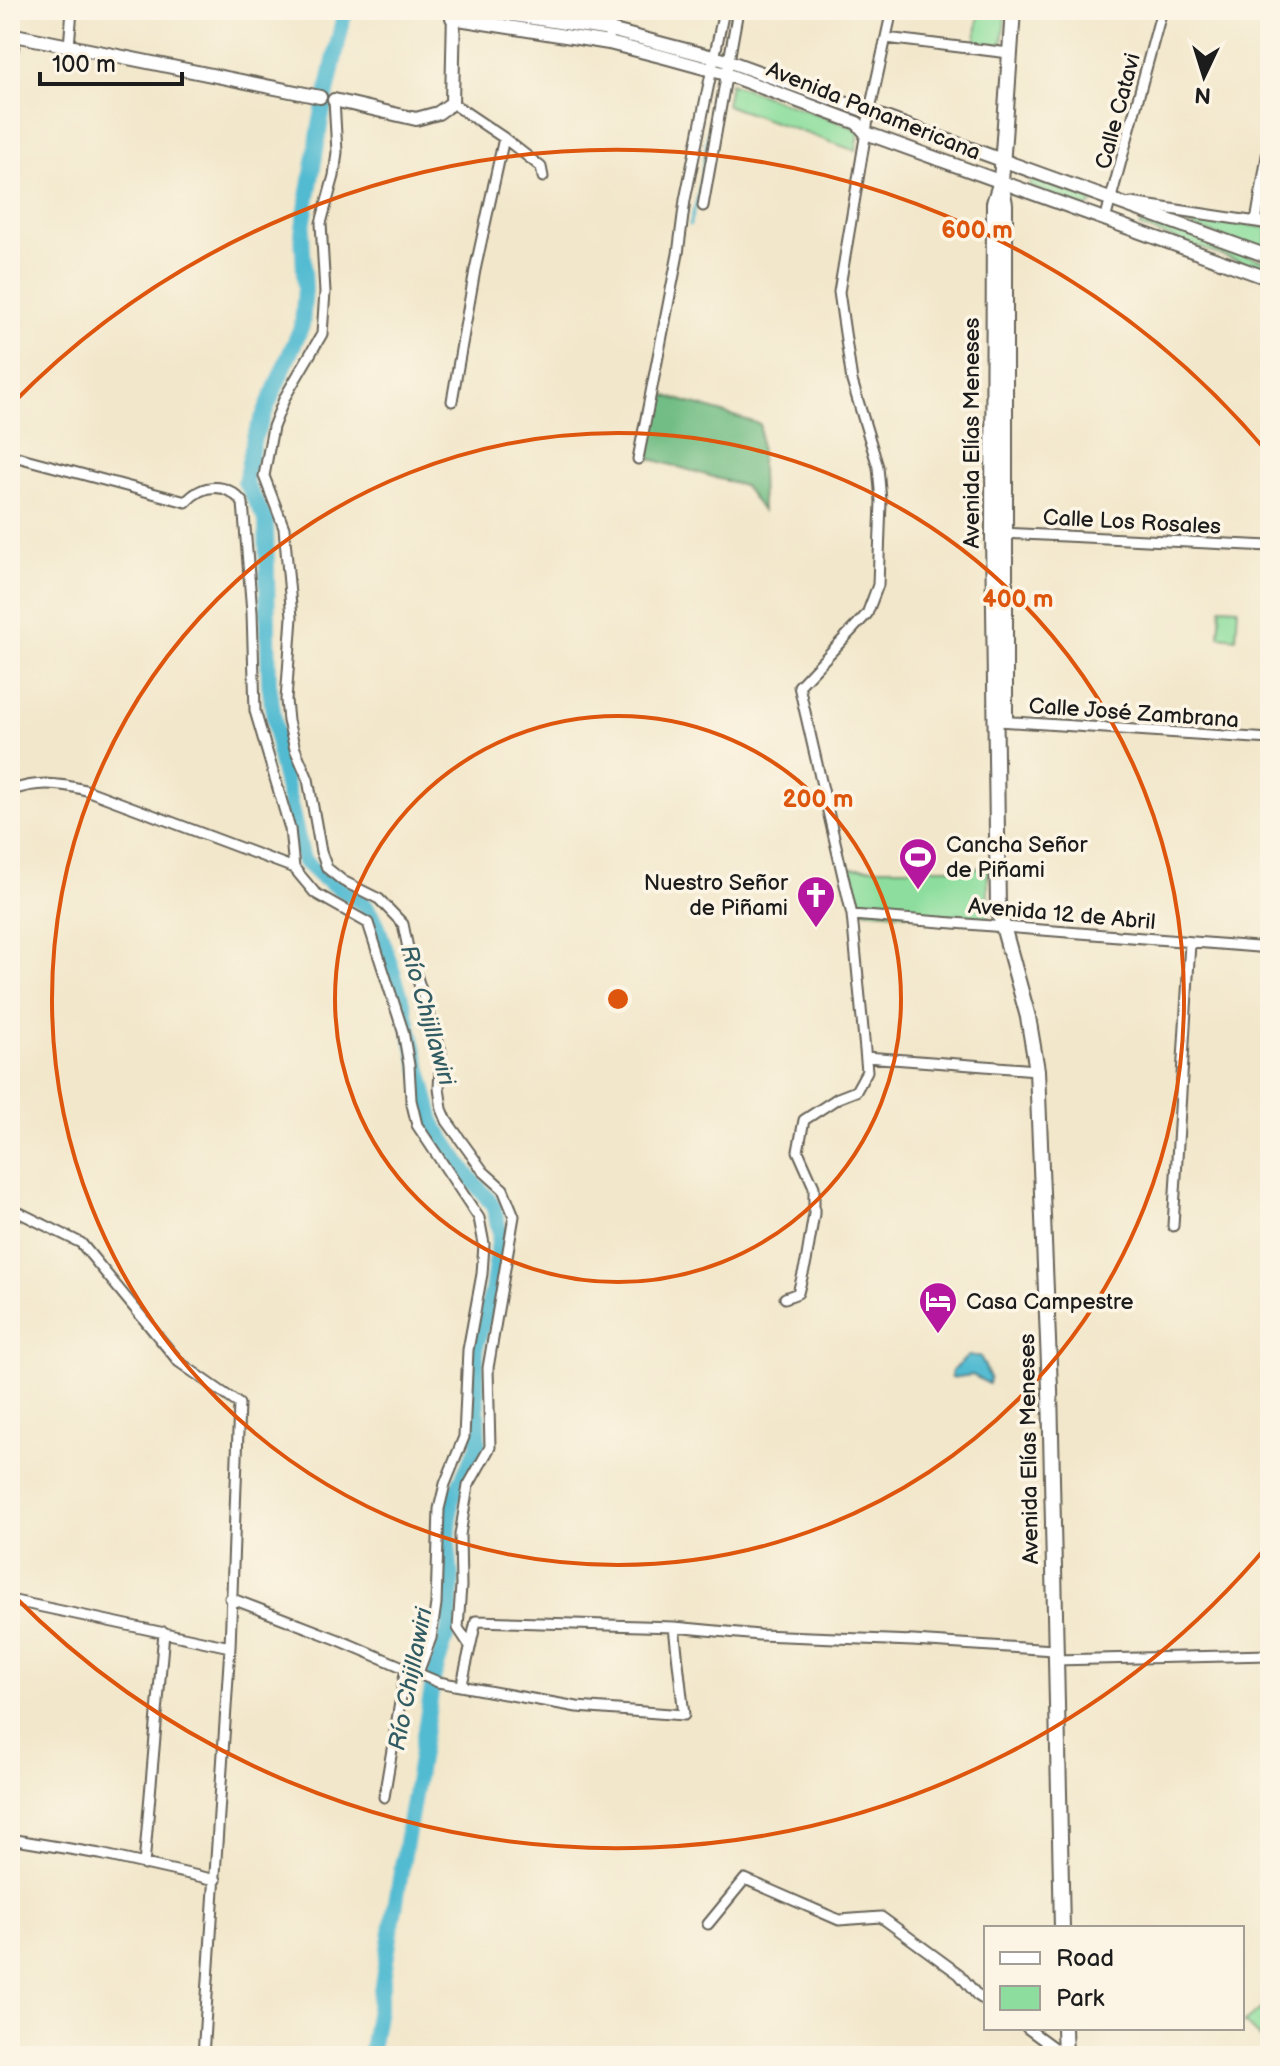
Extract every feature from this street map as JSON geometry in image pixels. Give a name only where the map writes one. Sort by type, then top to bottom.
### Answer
[{"type":"main road","name":"Avenida Panamericana","points":[[481,10],[609,36],[720,66],[869,114],[1270,257]]},
{"type":"main road","name":"Avenida Elías Meneses","points":[[1013,10],[1001,181],[1005,204],[999,533],[1000,722],[1008,911],[1004,925],[1028,1017],[1037,1070],[1050,1389],[1062,1926]]},
{"type":"main road","points":[[334,100],[416,119],[438,113],[452,103],[453,14]]},
{"type":"main road","name":"Avenida Panamericana","points":[[453,14],[609,36]]},
{"type":"main road","points":[[13,35],[320,97]]},
{"type":"main road","name":"Avenida Panamericana","points":[[720,66],[857,123],[866,133],[1270,279]]},
{"type":"main road","points":[[1064,2030],[1065,2056]]},
{"type":"street","points":[[69,46],[72,10]]},
{"type":"street","points":[[609,36],[611,10]]},
{"type":"street","points":[[703,206],[724,10]]},
{"type":"street","points":[[638,459],[720,66],[738,10]]},
{"type":"street","points":[[785,1298],[798,1293],[814,1214],[814,1187],[798,1151],[804,1120],[838,1098],[856,1091],[867,1071],[852,915],[799,686],[867,614],[878,585],[881,501],[878,467],[852,381],[839,292],[869,114],[892,10]]},
{"type":"street","name":"Calle Catavi","points":[[1105,220],[1162,10]]},
{"type":"street","points":[[10,65],[13,35]]},
{"type":"street","points":[[886,38],[1009,53]]},
{"type":"street","points":[[334,100],[337,152],[321,223],[325,279],[322,334],[285,397],[273,427],[264,476],[284,528],[292,617],[286,700],[288,721],[295,749],[308,779],[321,852],[327,868],[343,881],[379,899],[403,924],[409,953],[441,1051],[439,1088],[442,1109],[447,1121],[483,1171],[503,1189],[514,1216],[488,1368],[490,1447],[468,1486],[460,1535],[458,1628],[470,1646]]},
{"type":"street","points":[[452,103],[541,167],[543,177]]},
{"type":"street","points":[[452,401],[475,270],[504,138]]},
{"type":"street","points":[[1256,222],[1270,138]]},
{"type":"street","points":[[1111,201],[1270,224]]},
{"type":"street","points":[[10,455],[186,502],[194,493],[220,487],[235,493],[243,503],[252,612],[255,711],[290,829],[294,868]]},
{"type":"street","name":"Calle Los Rosales","points":[[999,533],[1270,546]]},
{"type":"street","name":"Calle José Zambrana","points":[[1000,722],[1270,739]]},
{"type":"street","points":[[10,791],[29,784],[57,783],[86,790],[294,868],[315,893],[368,923],[403,1031],[417,1125],[479,1218],[484,1244],[482,1274],[468,1350],[464,1437],[445,1484],[439,1509],[436,1604],[422,1674]]},
{"type":"street","name":"Avenida 12 de Abril","points":[[852,915],[1270,948]]},
{"type":"street","points":[[1173,1226],[1190,943]]},
{"type":"street","points":[[866,1057],[1037,1070]]},
{"type":"street","points":[[10,1208],[81,1243],[179,1362],[239,1404],[230,1647],[203,2056]]},
{"type":"street","points":[[230,1598],[438,1682],[577,1707],[684,1715],[674,1627]]},
{"type":"street","points":[[10,1600],[230,1647]]},
{"type":"street","points":[[462,1684],[476,1621],[674,1627],[759,1635],[913,1641],[1054,1655],[1270,1655]]},
{"type":"street","points":[[144,1865],[164,1632]]},
{"type":"street","points":[[384,1797],[406,1667]]},
{"type":"street","points":[[10,1839],[100,1854],[216,1880]]},
{"type":"street","points":[[708,1924],[745,1879],[839,1920],[881,1917],[959,1974],[984,2000]]},
{"type":"street","points":[[1030,2030],[1065,2056]]},
{"type":"green space","points":[[979,10],[1006,10],[1002,45],[997,48],[975,46]]},
{"type":"green space","points":[[730,83],[853,127],[859,133],[856,151],[726,105]]},
{"type":"green space","points":[[1033,179],[1090,199],[1092,204],[1086,208],[1030,187]]},
{"type":"green space","points":[[1177,214],[1268,228],[1264,251],[1175,221]]},
{"type":"green space","points":[[1143,220],[1270,263],[1270,272],[1140,227]]},
{"type":"green space","points":[[660,394],[760,424],[762,511],[744,486],[644,457]]},
{"type":"green space","points":[[1221,607],[1238,608],[1236,638],[1219,636]]},
{"type":"green space","points":[[849,868],[988,868],[988,919],[858,910]]},
{"type":"green space","points":[[1270,2002],[1270,2048],[1244,2022]]},
{"type":"water","points":[[968,1356],[980,1356],[990,1378],[989,1384],[972,1375],[951,1378],[952,1371]]},
{"type":"waterway","name":"Río Chijllawiri","points":[[345,10],[321,120],[302,233],[305,289],[302,325],[254,438],[245,482],[266,520],[269,683],[280,761],[303,860],[320,876],[365,905],[377,924],[403,1003],[434,1125],[467,1174],[493,1205],[500,1233],[492,1291],[476,1347],[478,1446],[451,1502],[449,1629],[434,1676],[370,2056]]},
{"type":"waterway","points":[[723,53],[733,10]]},
{"type":"waterway","points":[[690,225],[698,197],[717,80]]},
{"type":"place","name":"Cancha Señor de Piñami","points":[[918,891]]},
{"type":"place","name":"Nuestro Señor de Piñami","points":[[816,929]]},
{"type":"place","name":"Casa Campestre","points":[[938,1335]]}]
